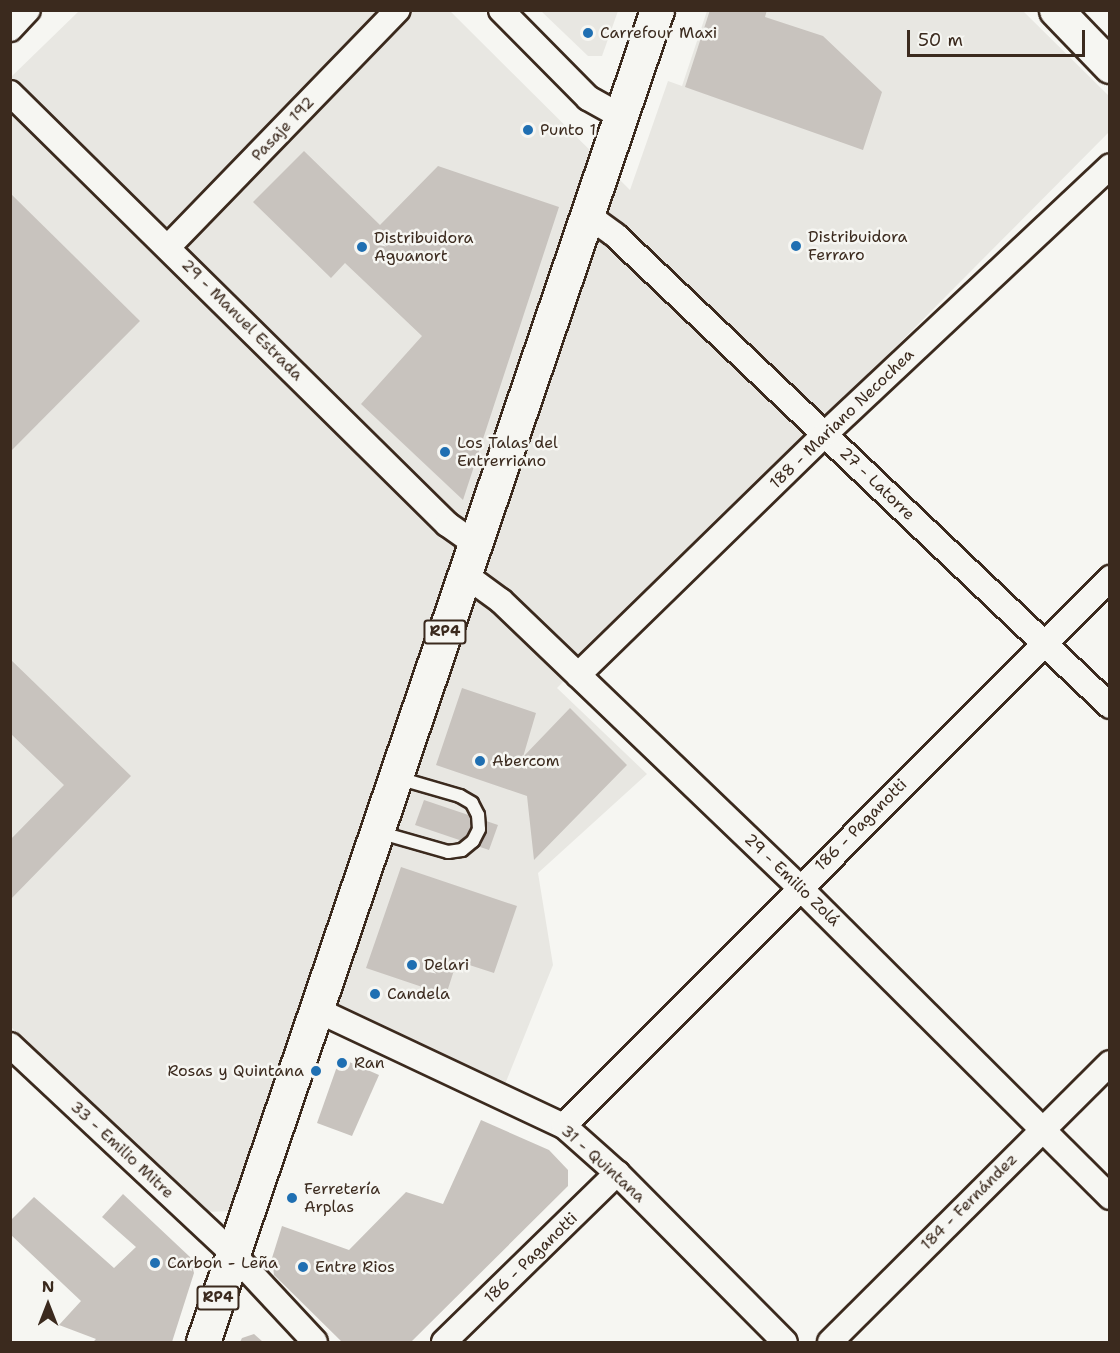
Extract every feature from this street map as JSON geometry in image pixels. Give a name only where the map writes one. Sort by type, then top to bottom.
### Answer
[{"type":"main road","name":"RP4","points":[[203,1342],[464,574],[589,216],[657,10]]},
{"type":"main road","points":[[1056,10],[1110,66]]},
{"type":"main road","points":[[1088,10],[1110,33]]},
{"type":"street","points":[[10,29],[28,10]]},
{"type":"street","name":"Pasaje 192","points":[[168,247],[398,10]]},
{"type":"street","points":[[503,11],[588,98],[621,116]]},
{"type":"street","name":"29 - Manuel Estrada","points":[[10,93],[447,524],[476,544]]},
{"type":"street","name":"188 - Mariano Necochea","points":[[578,675],[825,434],[1110,166]]},
{"type":"street","name":"27 - Latorre","points":[[589,216],[615,235],[1110,706]]},
{"type":"street","name":"29 - Emilio Zolá","points":[[464,574],[501,602],[799,887],[1110,1197]]},
{"type":"street","name":"186 - Paganotti","points":[[564,1126],[799,887],[1110,578]]},
{"type":"street","name":"31 - Quintana","points":[[317,1010],[564,1126],[617,1173],[785,1342]]},
{"type":"street","name":"33 - Emilio Mitre","points":[[10,1045],[233,1254],[315,1342]]},
{"type":"street","name":"184 - Fernández","points":[[830,1342],[1041,1129],[1110,1063]]},
{"type":"street","name":"186 - Paganotti","points":[[444,1342],[617,1173]]},
{"type":"lane","points":[[377,831],[448,852],[462,850],[473,841],[479,829],[478,815],[472,804],[460,796],[395,778]]},
{"type":"shaded area","points":[[79,11],[450,11],[630,190],[668,81],[682,86],[707,11],[1023,11],[1109,96],[1109,132],[557,688],[647,774],[538,873],[553,965],[501,1094],[302,1004],[235,1211],[203,1212],[11,1027],[10,78]]},
{"type":"shaded area","name":"Carrefour Maxi","points":[[541,11],[618,11],[602,56],[588,56]]},
{"type":"building","points":[[710,10],[767,10],[765,17],[823,36],[882,92],[863,150],[685,87]]},
{"type":"building","points":[[304,151],[380,225],[438,166],[559,207],[463,500],[361,404],[422,336],[345,263],[331,278],[253,202]]},
{"type":"building","points":[[10,193],[140,321],[10,452]]},
{"type":"building","points":[[10,659],[131,776],[10,900],[10,840],[64,785],[10,733]]},
{"type":"building","points":[[462,688],[536,713],[523,757],[570,708],[627,765],[534,860],[527,796],[436,765]]},
{"type":"building","points":[[424,800],[498,825],[489,850],[415,825]]},
{"type":"building","points":[[401,867],[517,906],[494,973],[457,961],[446,995],[366,968]]},
{"type":"building","points":[[340,1058],[379,1075],[352,1136],[317,1123]]},
{"type":"building","points":[[481,1120],[549,1150],[568,1170],[568,1186],[411,1342],[342,1342],[274,1275],[272,1258],[282,1226],[349,1250],[406,1192],[443,1204]]},
{"type":"building","name":"Carbon - Leña","points":[[123,1194],[190,1257],[194,1273],[172,1342],[93,1342],[96,1339],[59,1325],[81,1301],[10,1234],[10,1221],[34,1197],[114,1268],[136,1247],[102,1217]]},
{"type":"building","points":[[254,1334],[263,1342],[240,1342],[242,1338]]},
{"type":"place","name":"Carrefour Maxi","points":[[588,33]]},
{"type":"place","name":"Punto 1","points":[[528,130]]},
{"type":"place","name":"Distribuidora Ferraro","points":[[796,246]]},
{"type":"place","name":"Distribuidora Aguanort","points":[[362,247]]},
{"type":"place","name":"Los Talas del Entrerriano","points":[[445,452]]},
{"type":"place","name":"Abercom","points":[[480,761]]},
{"type":"place","name":"Delari","points":[[412,965]]},
{"type":"place","name":"Candela","points":[[375,994]]},
{"type":"place","name":"Ran","points":[[342,1063]]},
{"type":"place","name":"Rosas y Quintana","points":[[316,1071]]},
{"type":"place","name":"Ferretería Arplas","points":[[292,1198]]},
{"type":"place","name":"Carbon - Leña","points":[[155,1263]]},
{"type":"place","name":"Entre Rios","points":[[303,1267]]}]
